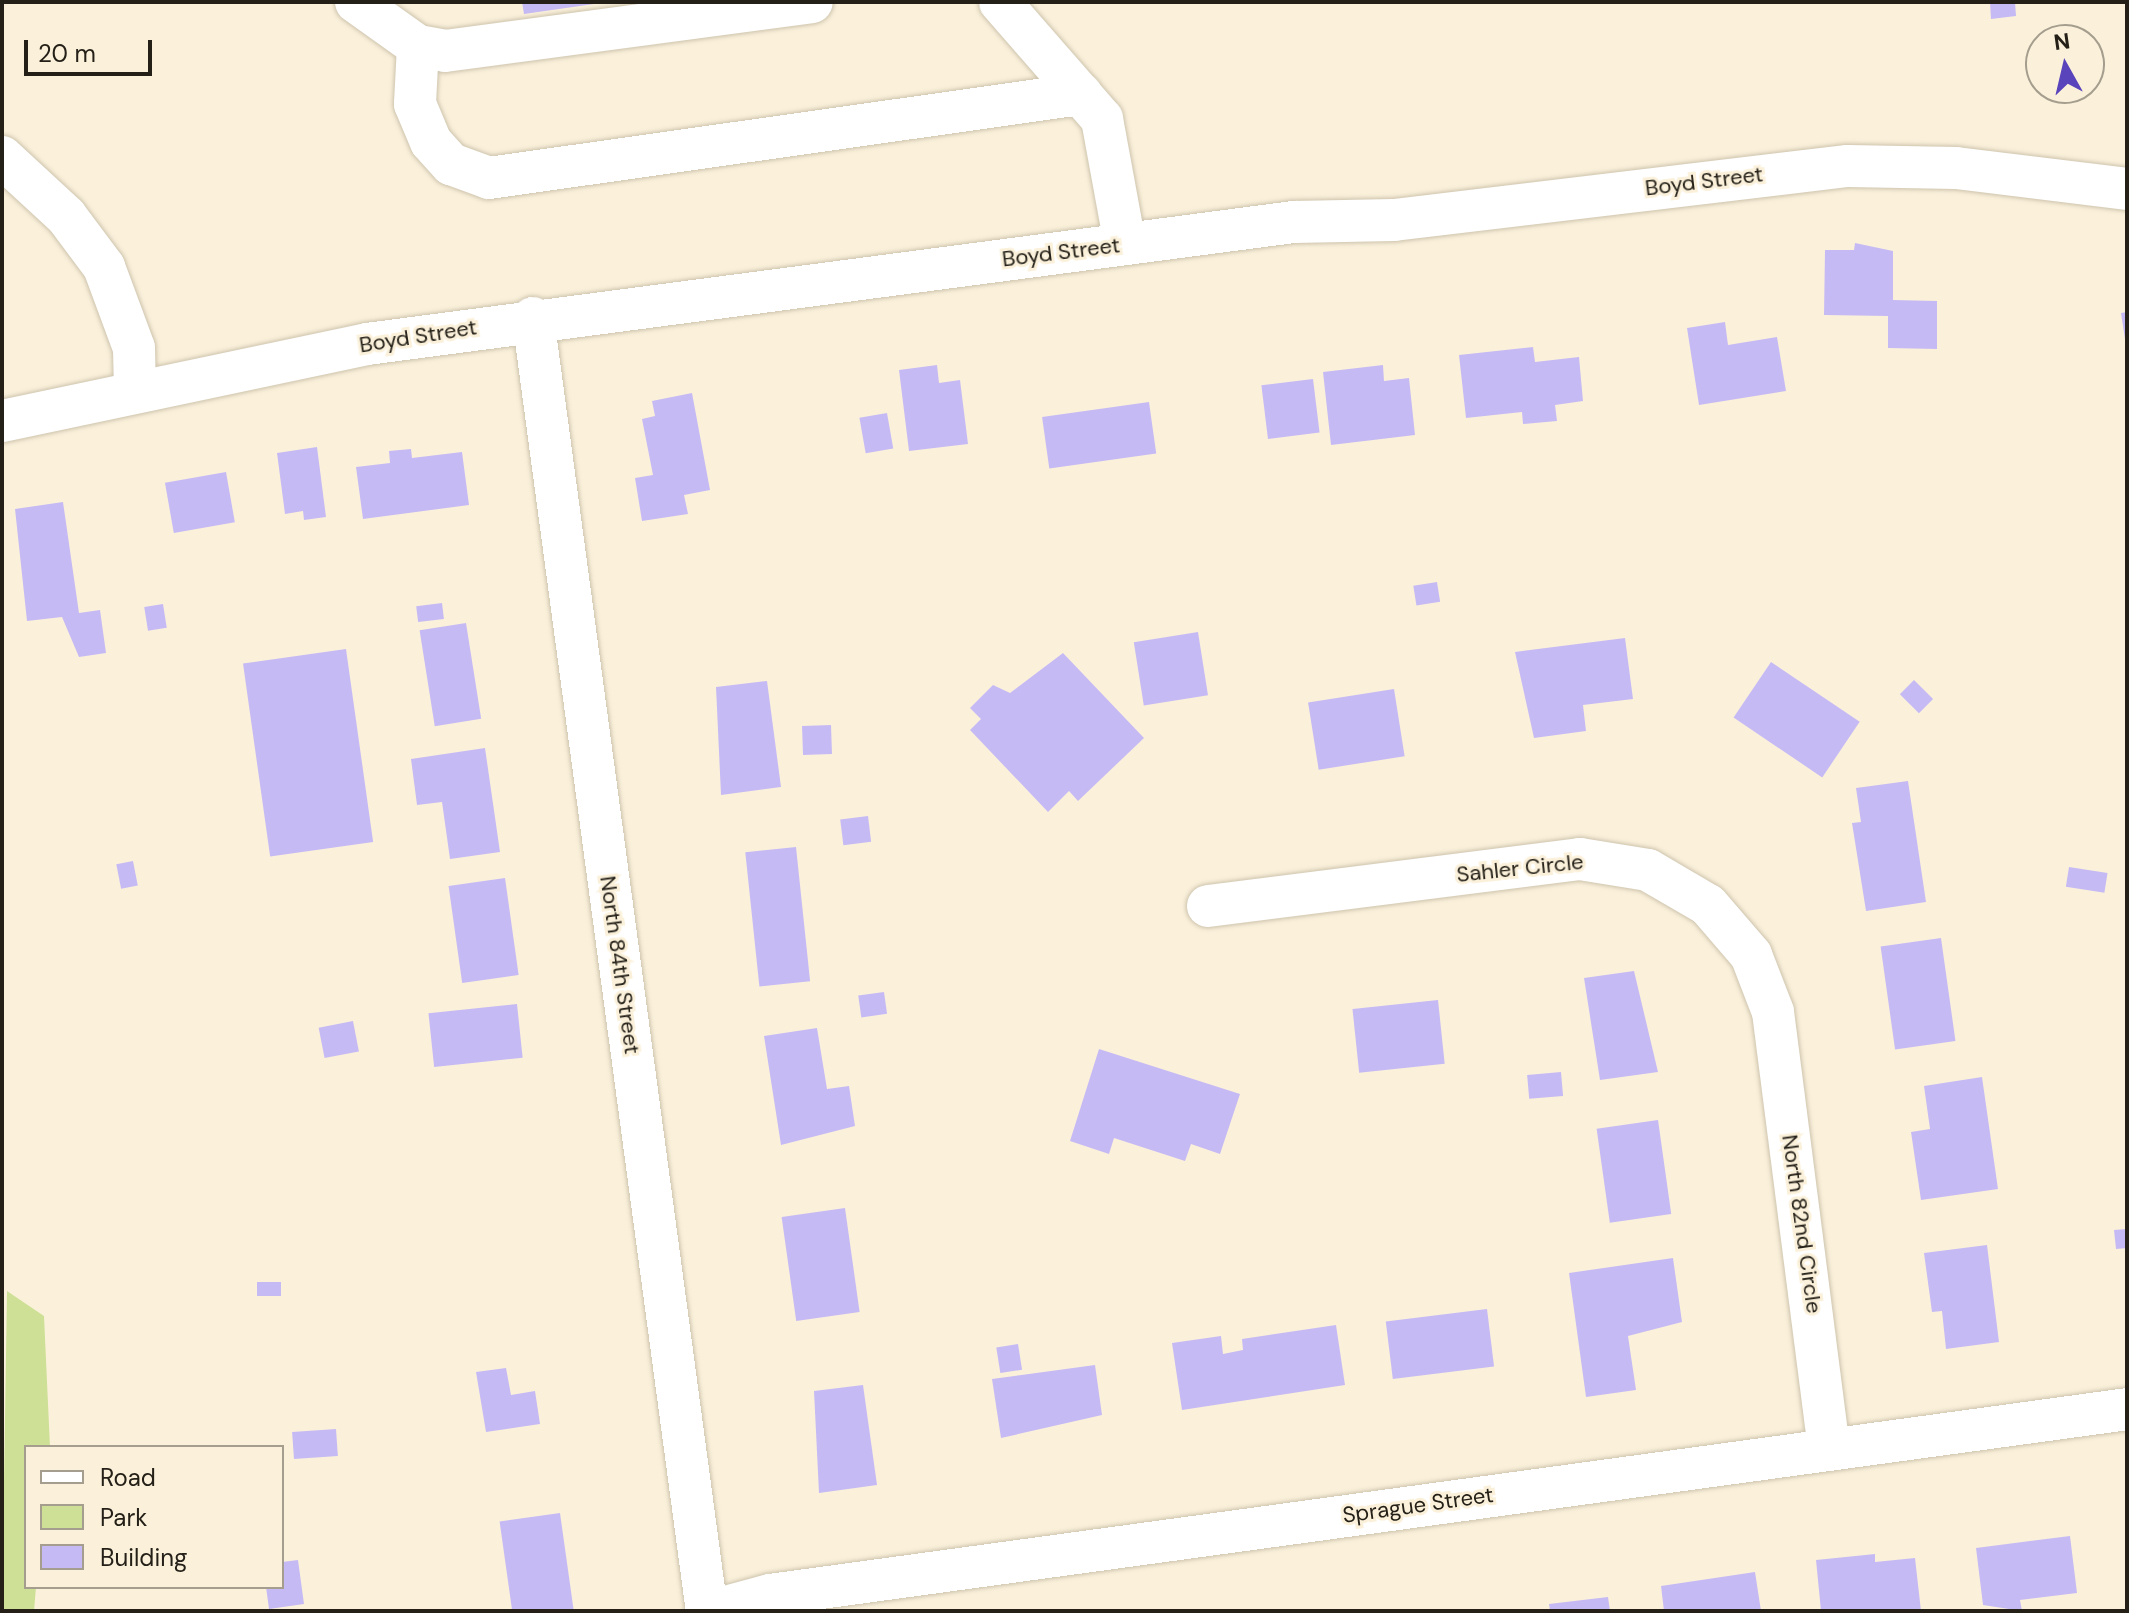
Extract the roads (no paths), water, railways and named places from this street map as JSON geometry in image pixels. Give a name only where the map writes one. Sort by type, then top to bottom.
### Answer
[{"type":"street","points":[[356,2],[418,46],[445,51],[812,2]]},
{"type":"street","points":[[1000,2],[1102,119],[1125,244]]},
{"type":"street","points":[[418,46],[415,104],[431,142],[451,164],[489,178],[1081,94]]},
{"type":"street","points":[[2,157],[66,216],[104,267],[134,348],[135,391]]},
{"type":"street","name":"Boyd Street","points":[[2,421],[135,391],[533,318],[1125,244],[1848,166],[1956,168],[2127,189]]},
{"type":"street","name":"North 84th Street","points":[[533,318],[709,1611]]},
{"type":"street","name":"Sahler Circle","points":[[1208,906],[1556,860],[1610,861],[1676,883],[1708,905],[1751,955],[1770,999]]},
{"type":"street","name":"North 82nd Circle","points":[[1770,999],[1829,1449]]},
{"type":"street","name":"Sprague Street","points":[[709,1611],[770,1595],[2127,1409]]}]
